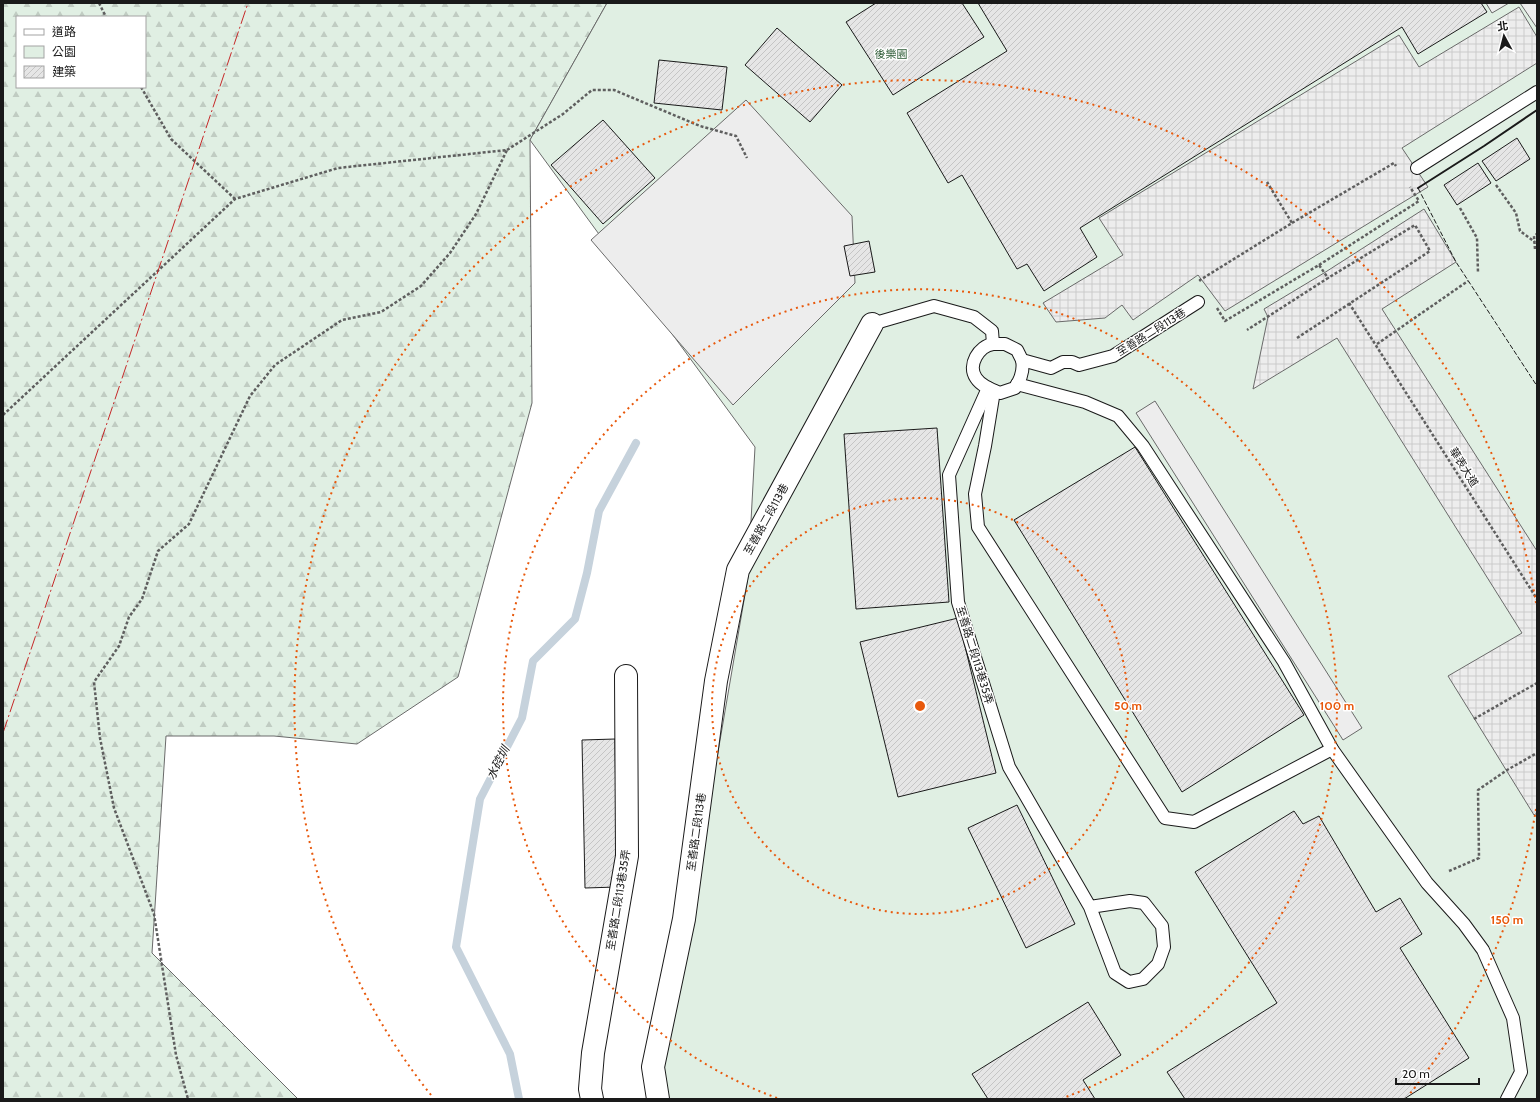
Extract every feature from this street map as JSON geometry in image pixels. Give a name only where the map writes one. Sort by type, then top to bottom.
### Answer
[{"type":"street","name":"至善路二段113巷","points":[[658,1099],[653,1067],[684,919],[716,681],[738,570],[872,324]]},
{"type":"street","name":"至善路二段113巷35弄","points":[[592,1099],[590,1089],[593,1053],[627,856],[626,676]]},
{"type":"lane","points":[[1417,168],[1537,92]]},
{"type":"lane","name":"至善路二段113巷","points":[[1022,360],[1052,368],[1063,362],[1072,362],[1079,365],[1113,356],[1198,302]]},
{"type":"lane","name":"至善路二段113巷","points":[[872,324],[934,306],[974,316],[992,331],[993,344]]},
{"type":"lane","points":[[1004,344],[1018,350],[1022,360],[1023,370],[1018,384],[1015,388],[1009,391],[1000,393],[991,390],[976,379],[974,362],[981,350],[987,345],[1004,344]]},
{"type":"lane","points":[[1018,384],[1085,402],[1118,416],[1143,446],[1284,662],[1332,749],[1427,883],[1464,924],[1483,950],[1513,1018],[1521,1072],[1507,1099]]},
{"type":"lane","points":[[991,390],[985,446],[975,494],[978,527],[1165,818],[1194,822],[1332,749]]},
{"type":"lane","name":"至善路二段113巷35弄","points":[[991,390],[949,475],[958,602],[1009,767],[1090,907],[1115,973],[1129,982],[1143,979],[1158,964],[1164,946],[1162,926],[1144,903],[1130,901],[1090,907]]},
{"type":"path","points":[[99,3],[106,16]]},
{"type":"path","points":[[142,88],[171,139],[235,198]]},
{"type":"path","points":[[3,415],[235,198],[338,168],[507,150],[563,114],[592,90],[614,90],[700,126],[736,136],[747,158]]},
{"type":"path","points":[[188,1099],[176,1055],[154,914],[114,808],[100,738],[94,682],[119,646],[128,617],[142,599],[158,551],[189,524],[250,396],[275,365],[342,320],[381,312],[421,286],[450,253],[476,214],[507,150]]},
{"type":"path","points":[[1204,286],[1200,280],[1292,223],[1394,163],[1398,169]]},
{"type":"path","points":[[1267,182],[1292,223]]},
{"type":"path","points":[[1214,304],[1225,321],[1319,265],[1419,202],[1406,182]]},
{"type":"path","points":[[1496,185],[1516,213],[1520,231],[1535,242]]},
{"type":"path","points":[[1460,208],[1478,238],[1478,273]]},
{"type":"path","points":[[1247,330],[1415,225],[1430,251],[1297,338]]},
{"type":"path","points":[[1535,249],[1534,236],[1537,234]]},
{"type":"path","points":[[1319,265],[1328,278]]},
{"type":"path","points":[[1377,344],[1468,281]]},
{"type":"path","name":"華表大道","points":[[1349,303],[1377,344],[1537,598]]},
{"type":"path","points":[[1474,719],[1537,683]]},
{"type":"path","points":[[1449,871],[1479,858],[1478,790],[1507,770],[1537,753]]},
{"type":"green space","points":[[3,3],[607,3],[530,140],[532,403],[458,677],[357,744],[274,736],[166,736],[152,953],[298,1099],[3,1099]]},
{"type":"green space","name":"後樂園","points":[[607,3],[1537,3],[1537,1099],[668,1099],[663,1073],[748,577],[755,447],[530,140]]},
{"type":"shaded area","points":[[1486,3],[1509,3],[1492,13]]},
{"type":"shaded area","points":[[1520,3],[1537,3],[1537,28]]},
{"type":"shaded area","points":[[1519,7],[1537,37],[1537,63],[1402,148],[1428,187],[1225,311],[1198,275],[1133,320],[1122,305],[1105,318],[1056,322],[1043,303],[1123,255],[1099,218],[1399,35],[1419,67]]},
{"type":"shaded area","points":[[746,100],[852,216],[855,283],[733,405],[591,240]]},
{"type":"shaded area","points":[[1424,209],[1456,262],[1382,309],[1537,551],[1537,813],[1534,815],[1448,676],[1522,633],[1337,338],[1253,389],[1268,317],[1264,309],[1324,273]]},
{"type":"shaded area","points":[[1155,401],[1362,728],[1343,740],[1136,413]]},
{"type":"building","points":[[876,3],[962,3],[984,37],[893,95],[846,22]]},
{"type":"building","points":[[978,3],[1481,3],[1487,12],[1418,54],[1402,27],[1080,228],[1097,257],[1044,291],[1027,264],[1017,269],[962,175],[948,183],[907,113],[1007,51]]},
{"type":"building","points":[[777,28],[842,85],[810,122],[745,65]]},
{"type":"building","points":[[659,60],[727,67],[722,110],[654,103]]},
{"type":"building","points":[[603,120],[655,178],[603,224],[551,165]]},
{"type":"building","points":[[1517,138],[1530,159],[1496,181],[1482,161]]},
{"type":"building","points":[[1478,163],[1491,183],[1457,205],[1444,185]]},
{"type":"building","points":[[869,241],[875,272],[850,276],[844,246]]},
{"type":"building","points":[[937,428],[949,602],[856,609],[844,434]]},
{"type":"building","points":[[1135,447],[1304,715],[1182,792],[1014,520]]},
{"type":"building","points":[[958,618],[996,773],[898,797],[860,642]]},
{"type":"building","points":[[615,739],[617,887],[585,888],[582,740]]},
{"type":"building","points":[[1017,805],[1075,924],[1026,948],[968,828]]},
{"type":"building","points":[[1294,811],[1303,824],[1319,816],[1376,912],[1400,898],[1422,934],[1400,948],[1469,1058],[1404,1099],[1185,1099],[1167,1072],[1277,1003],[1195,872]]},
{"type":"building","points":[[1088,1002],[1121,1055],[1083,1080],[1095,1099],[988,1099],[972,1074]]},
{"type":"waterway","name":"水硿圳","points":[[519,1099],[510,1054],[456,947],[480,799],[522,718],[533,661],[575,619],[587,573],[599,511],[636,443]]},
{"type":"fence","points":[[1418,188],[1456,262],[1537,386]]},
{"type":"wall","points":[[1418,188],[1537,110]]},
{"type":"power","points":[[3,733],[248,3]]}]
